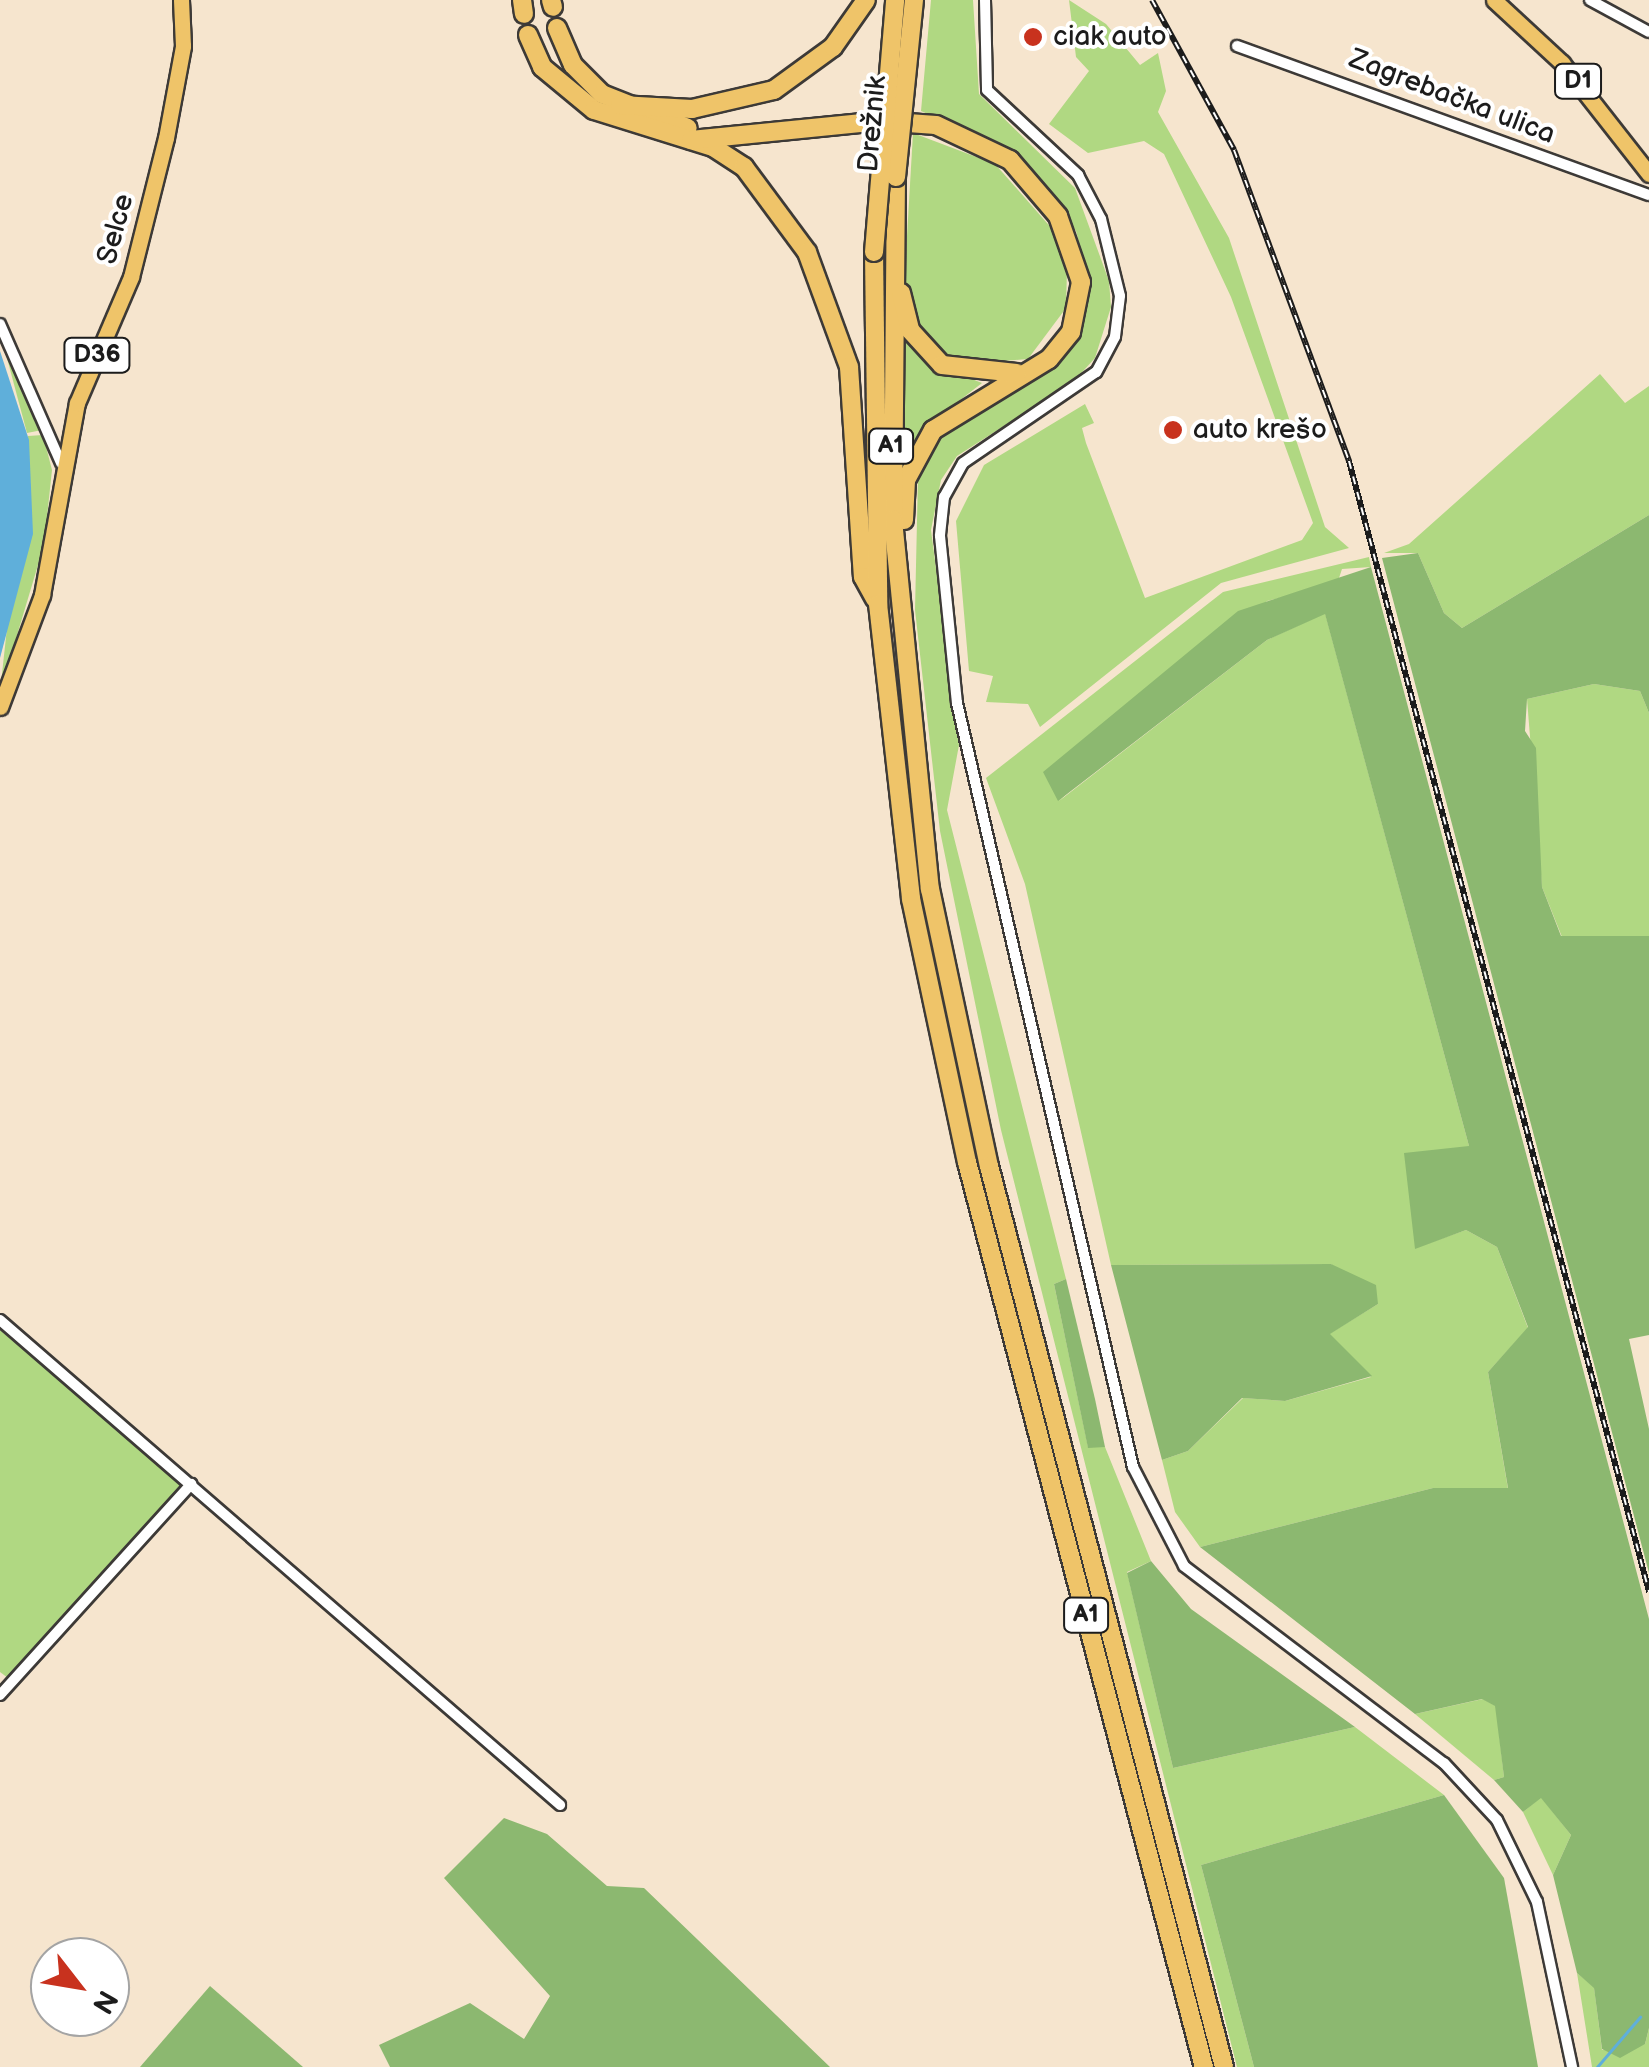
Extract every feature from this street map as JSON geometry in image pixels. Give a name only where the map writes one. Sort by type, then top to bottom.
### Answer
[{"type":"highway","points":[[620,105],[750,99],[813,66],[846,31],[866,0]]},
{"type":"highway","name":"Drežnik","points":[[883,253],[895,0]]},
{"type":"highway","name":"Drežnik","points":[[883,253],[914,0]]},
{"type":"highway","points":[[557,28],[573,65],[620,105],[737,138]]},
{"type":"highway","points":[[528,35],[542,67],[594,110],[692,140],[728,156],[766,190],[824,288],[849,367],[863,576],[878,604]]},
{"type":"highway","points":[[692,140],[920,122],[1010,160],[1058,216],[1081,282],[1071,332],[1032,370],[948,418],[912,462],[904,500],[909,609],[900,639]]},
{"type":"highway","points":[[883,253],[902,312],[930,355],[978,375],[1032,370]]},
{"type":"highway","name":"A1","points":[[883,253],[878,604],[900,823],[934,1015],[1204,2067]]},
{"type":"highway","name":"A1","points":[[883,253],[900,639],[951,1000],[1224,2067]]},
{"type":"main road","name":"Selce","points":[[0,707],[42,595],[61,462],[131,277],[173,102],[181,0]]},
{"type":"main road","name":"Zagrebačka ulica","points":[[1494,0],[1562,62],[1649,174]]},
{"type":"street","points":[[985,0],[987,90],[1090,193],[1120,306],[1112,346],[1089,380],[976,451],[944,497],[947,626],[972,765],[1148,1508],[1218,1598],[1426,1748],[1497,1820],[1537,1902],[1572,2067]]},
{"type":"street","points":[[1590,0],[1649,32]]},
{"type":"street","name":"Zagrebačka ulica","points":[[1238,46],[1649,195]]},
{"type":"street","points":[[0,324],[61,462]]},
{"type":"street","points":[[0,1320],[560,1806]]},
{"type":"street","points":[[0,1695],[190,1484]]},
{"type":"green space","points":[[931,0],[973,0],[979,94],[1075,188],[1109,281],[1111,307],[1095,358],[1074,381],[957,456],[941,480],[931,530],[959,745],[947,810],[1066,1279],[1054,1284],[1088,1447],[1105,1447],[1151,1561],[1127,1572],[1173,1768],[1355,1727],[1444,1795],[1201,1865],[1254,2067],[1237,2067],[1001,1130],[940,831],[915,610],[918,476],[947,429],[1068,354],[1090,284],[1076,231],[1023,158],[921,111]]},
{"type":"green space","points":[[1069,0],[1106,24],[1140,65],[1158,53],[1166,91],[1158,112],[1229,238],[1325,527],[1349,548],[1221,583],[1040,727],[1028,704],[986,702],[993,676],[969,671],[956,521],[984,465],[1085,404],[1094,423],[1082,428],[1086,443],[1145,598],[1302,540],[1313,523],[1231,297],[1164,154],[1144,141],[1088,153],[1049,124],[1089,71],[1076,57]]},
{"type":"green space","points":[[913,133],[995,164],[1054,231],[1067,269],[1066,308],[1028,359],[956,365],[921,340],[904,288]]},
{"type":"green space","points":[[898,319],[931,363],[982,383],[923,429],[903,462]]},
{"type":"green space","points":[[0,332],[42,430],[27,433]]},
{"type":"green space","points":[[1600,374],[1625,403],[1649,386],[1649,515],[1462,628],[1444,613],[1418,553],[1384,553],[1409,544]]},
{"type":"green space","points":[[43,435],[52,470],[44,545],[0,692],[28,436]]},
{"type":"green space","points":[[1649,515],[1649,713],[1640,691],[1594,684],[1527,699],[1525,731],[1536,748],[1542,887],[1561,936],[1649,936],[1649,1335],[1629,1339],[1649,1429],[1649,1573],[1382,558],[1418,553],[1444,613],[1462,628]]},
{"type":"green space","points":[[1369,557],[1371,567],[1342,569],[1337,584],[1267,601],[1059,801],[1267,640],[1325,613],[1469,1146],[1415,1248],[1466,1230],[1497,1247],[1528,1328],[1488,1372],[1508,1489],[1433,1488],[1200,1547],[1175,1512],[1162,1460],[1188,1451],[1243,1398],[1285,1401],[1371,1377],[1329,1334],[1378,1304],[1331,1264],[1111,1265],[1025,884],[986,778],[1223,592]]},
{"type":"green space","points":[[1371,567],[1649,1619],[1649,2028],[1645,2044],[1620,2058],[1602,2049],[1594,1988],[1577,1973],[1553,1875],[1571,1835],[1541,1798],[1523,1812],[1494,1780],[1504,1777],[1495,1706],[1482,1699],[1415,1714],[1200,1547],[1433,1488],[1508,1488],[1488,1372],[1528,1327],[1497,1247],[1466,1230],[1415,1249],[1404,1153],[1469,1146],[1325,614],[1267,640],[1058,801],[1043,772],[1238,611]]},
{"type":"green space","points":[[1594,684],[1640,691],[1649,713],[1649,936],[1562,937],[1542,887],[1527,699]]},
{"type":"green space","points":[[1331,1264],[1376,1285],[1378,1304],[1330,1334],[1372,1376],[1285,1401],[1242,1398],[1188,1451],[1162,1460],[1111,1265]]},
{"type":"green space","points":[[1066,1279],[1105,1447],[1088,1448],[1054,1284]]},
{"type":"green space","points":[[0,1330],[185,1486],[8,1678],[0,1672]]},
{"type":"green space","points":[[1151,1561],[1191,1609],[1355,1727],[1173,1768],[1127,1573]]},
{"type":"green space","points":[[1483,1699],[1496,1706],[1504,1777],[1494,1780],[1415,1714]]},
{"type":"green space","points":[[1444,1795],[1504,1878],[1538,2067],[1254,2067],[1201,1865]]},
{"type":"green space","points":[[1541,1797],[1571,1835],[1553,1875],[1523,1812]]},
{"type":"green space","points":[[504,1818],[547,1834],[607,1886],[644,1888],[830,2067],[390,2067],[379,2045],[470,2003],[524,2039],[550,1996],[444,1878]]},
{"type":"green space","points":[[1577,1973],[1594,1987],[1602,2050],[1645,2044],[1649,2028],[1649,2067],[1592,2067]]},
{"type":"green space","points":[[210,1986],[303,2067],[140,2067]]},
{"type":"water","points":[[0,351],[29,440],[33,534],[0,658]]},
{"type":"waterway","points":[[1597,2067],[1640,2017]]},
{"type":"railway","points":[[1152,0],[1234,150],[1349,461],[1649,1592]]},
{"type":"place","name":"ciak auto","points":[[1033,37]]},
{"type":"place","name":"auto krešo","points":[[1173,430]]}]
